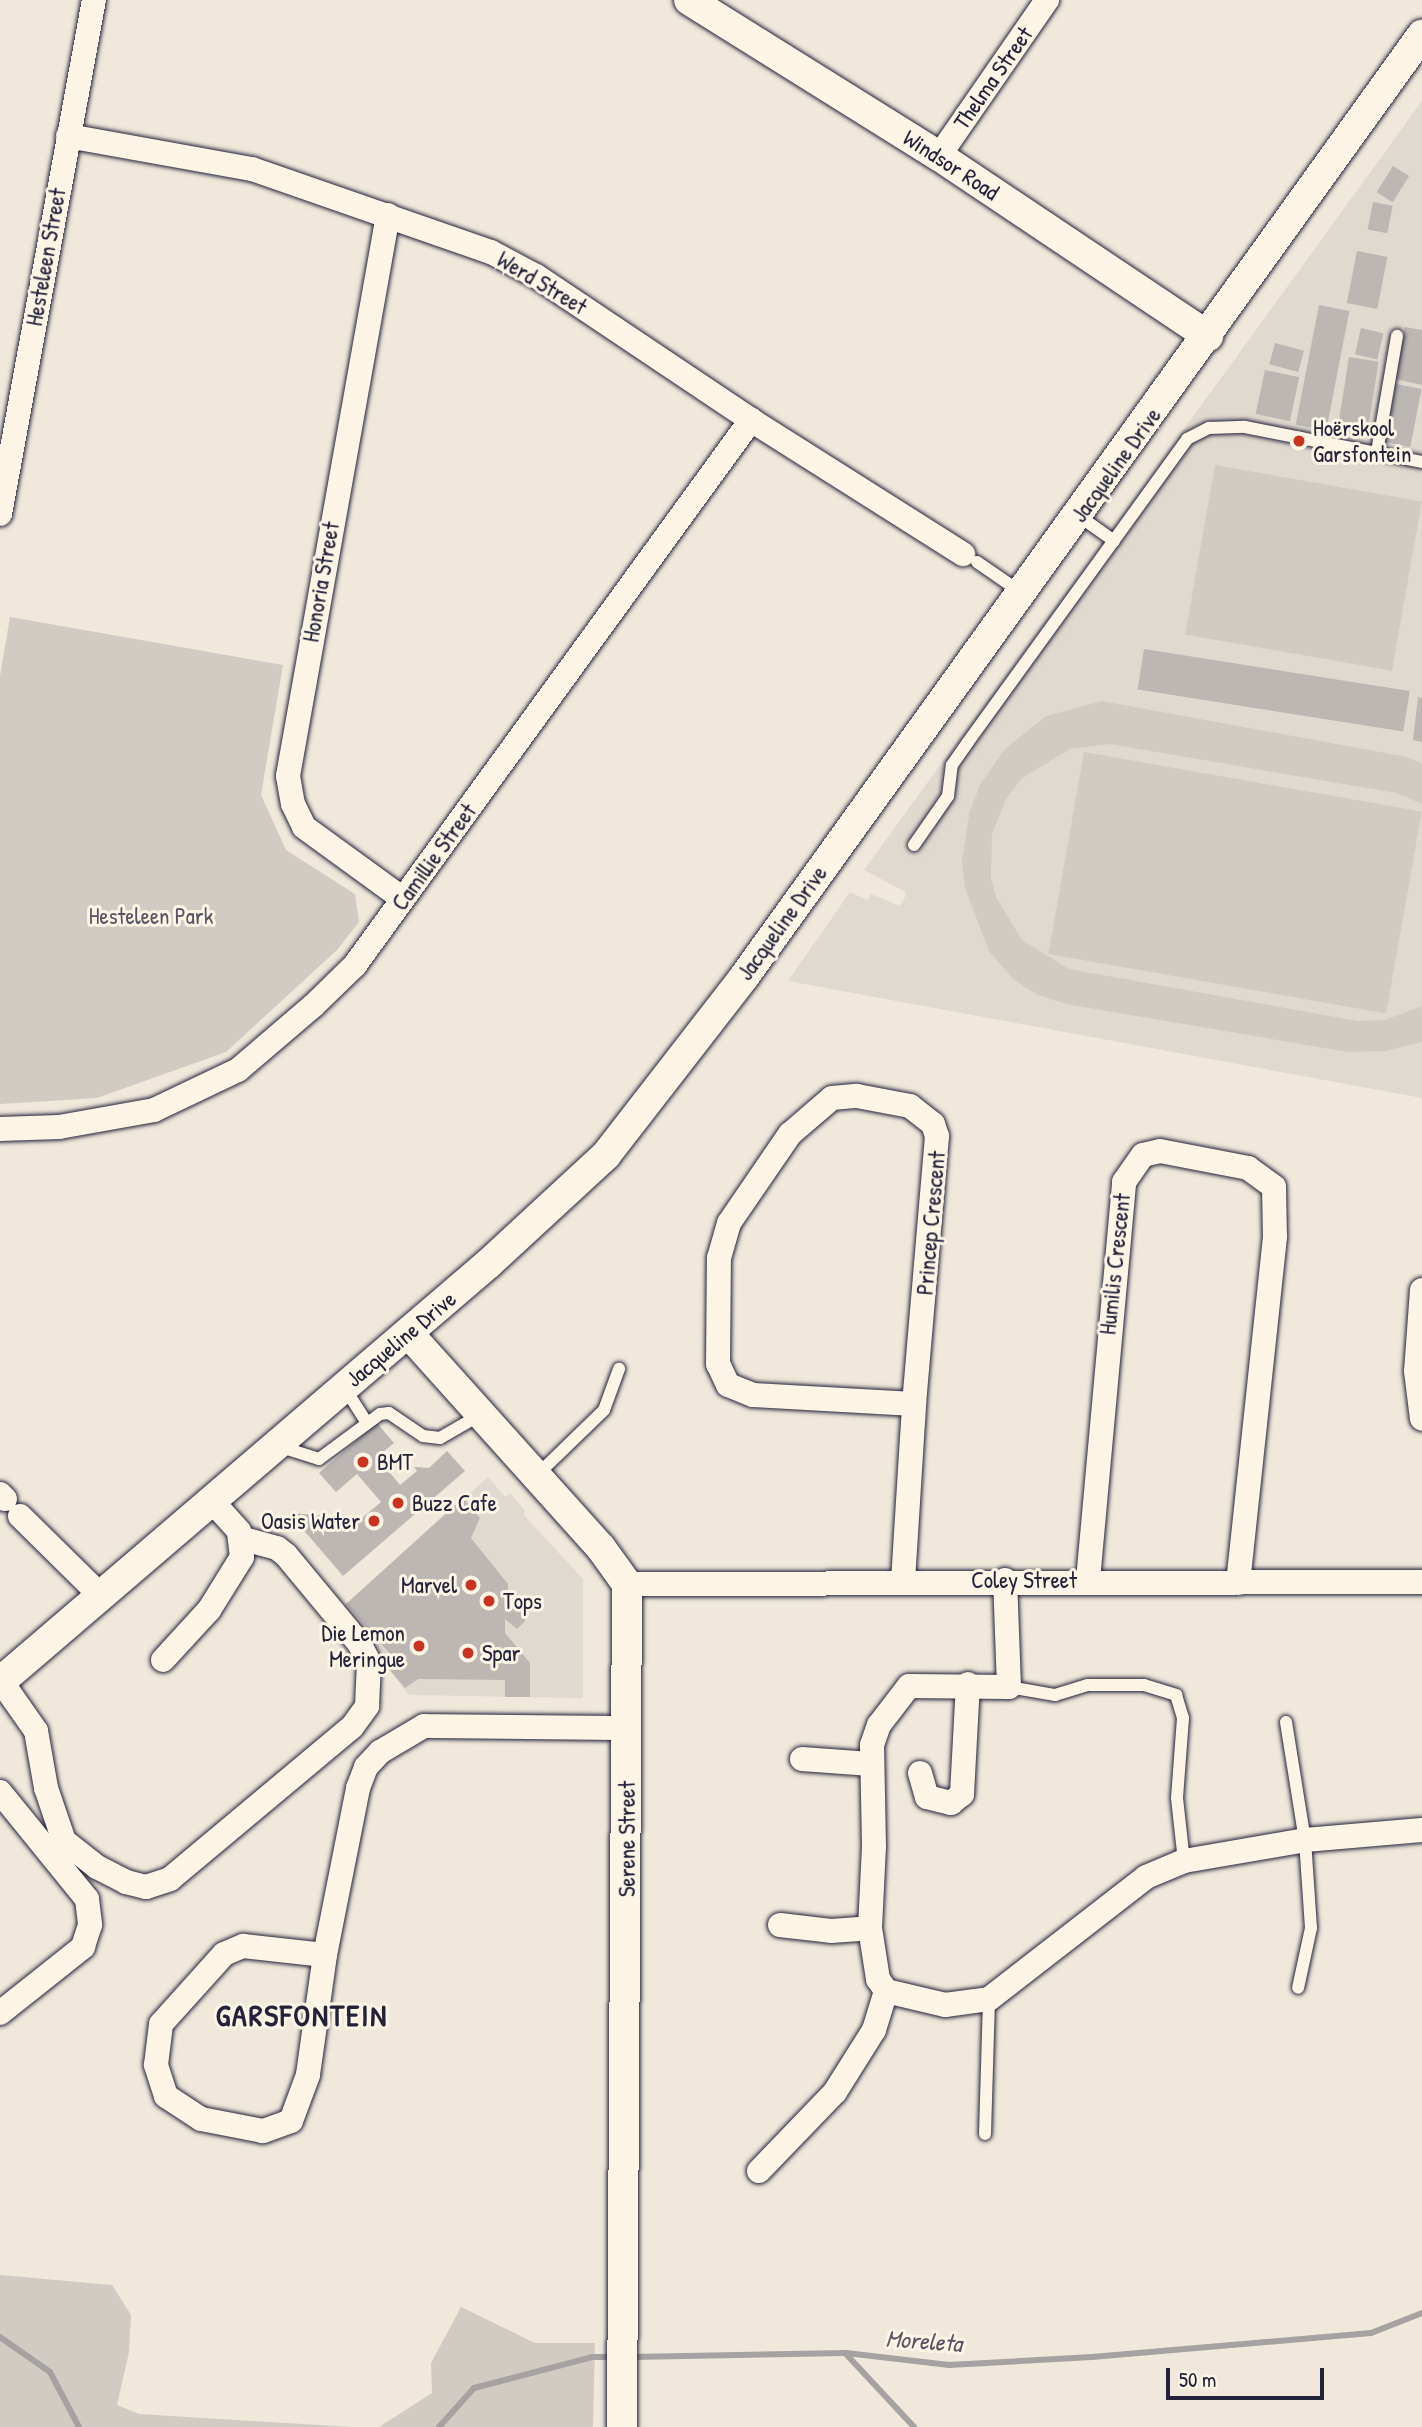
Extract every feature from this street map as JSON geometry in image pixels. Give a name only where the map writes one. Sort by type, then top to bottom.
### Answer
[{"type":"street","name":"Hesteleen Street","points":[[0,514],[94,0]]},
{"type":"street","name":"Windsor Road","points":[[689,0],[939,156],[1208,336]]},
{"type":"street","name":"Thelma Street","points":[[939,156],[1047,0]]},
{"type":"street","name":"Jacqueline Drive","points":[[1,1681],[575,1188],[646,1108],[1079,516],[1422,35]]},
{"type":"street","name":"Werd Street","points":[[68,136],[252,170],[388,215],[516,264],[751,420],[970,558]]},
{"type":"street","name":"Honoria Street","points":[[388,215],[288,776],[293,804],[304,827],[403,899]]},
{"type":"street","name":"Camillie Street","points":[[0,1129],[60,1127],[154,1110],[238,1070],[355,964],[751,420]]},
{"type":"street","name":"Princep Crescent","points":[[903,1581],[914,1404],[937,1136],[933,1124],[910,1106],[857,1096],[832,1098],[790,1134],[729,1223],[719,1258],[718,1364],[728,1385],[753,1395],[914,1404]]},
{"type":"street","name":"Humilis Crescent","points":[[1088,1580],[1124,1182],[1143,1155],[1160,1151],[1248,1168],[1274,1187],[1275,1237],[1238,1583]]},
{"type":"street","points":[[1422,1290],[1416,1371],[1422,1419]]},
{"type":"street","points":[[408,1334],[536,1476],[627,1584]]},
{"type":"street","points":[[1,1681],[36,1731],[46,1788],[64,1841],[97,1867],[146,1887],[170,1879],[352,1727],[367,1706],[369,1661],[359,1643],[286,1555],[277,1548],[243,1539],[211,1500]]},
{"type":"street","points":[[8,1503],[100,1595]]},
{"type":"street","points":[[163,1660],[216,1601],[242,1557],[243,1539]]},
{"type":"street","points":[[1005,1580],[1009,1687],[968,1684],[909,1686],[885,1711],[872,1745],[874,1847],[870,1928],[878,1979],[886,1991],[945,2005],[989,1999],[1146,1877],[1184,1861],[1305,1840],[1422,1830]]},
{"type":"street","name":"Coley Street","points":[[627,1584],[1005,1580],[1422,1582]]},
{"type":"street","name":"Serene Street","points":[[622,2427],[627,1584]]},
{"type":"street","points":[[920,1773],[927,1797],[951,1803],[962,1794],[968,1684]]},
{"type":"street","points":[[325,1955],[243,1946],[224,1954],[161,2024],[156,2065],[166,2096],[201,2119],[263,2131],[291,2121],[308,2075],[325,1955],[358,1788],[366,1767],[380,1752],[424,1726],[628,1728]]},
{"type":"street","points":[[802,1759],[871,1764]]},
{"type":"street","points":[[0,1792],[87,1899],[90,1925],[83,1947],[0,2013]]},
{"type":"street","points":[[780,1925],[831,1931],[870,1928]]},
{"type":"street","points":[[759,2171],[835,2092],[874,2030],[886,1991]]},
{"type":"lane","points":[[1377,452],[1397,336]]},
{"type":"lane","points":[[914,845],[948,796],[953,765],[1187,439],[1209,428],[1245,427],[1422,462]]},
{"type":"lane","points":[[1079,516],[1114,541]]},
{"type":"lane","points":[[970,558],[1022,593]]},
{"type":"lane","points":[[536,1476],[604,1409],[619,1369]]},
{"type":"lane","points":[[344,1386],[367,1423]]},
{"type":"lane","points":[[275,1445],[319,1459],[367,1423],[389,1413],[424,1436],[440,1438],[480,1415]]},
{"type":"lane","points":[[1009,1687],[1055,1695],[1088,1685],[1144,1685],[1176,1695],[1183,1718],[1177,1798],[1184,1861]]},
{"type":"lane","points":[[1286,1722],[1305,1840],[1311,1928],[1298,1988]]},
{"type":"lane","points":[[985,2134],[989,1999]]},
{"type":"shaded area","name":"Hoërskool Garsfontein","points":[[1422,101],[1422,1098],[788,981],[850,892],[867,900],[871,894],[900,906],[906,895],[904,891],[864,870]]},
{"type":"shaded area","points":[[488,1477],[505,1497],[510,1493],[525,1511],[523,1514],[583,1579],[583,1698],[409,1695],[341,1609]]},
{"type":"green space","points":[[1215,465],[1422,501],[1392,671],[1185,634]]},
{"type":"green space","name":"Hesteleen Park","points":[[10,617],[283,665],[261,795],[286,850],[355,894],[359,922],[337,950],[226,1052],[97,1098],[0,1104],[0,676]]},
{"type":"green space","points":[[1102,701],[1407,757],[1422,764],[1422,804],[1396,793],[1110,744],[1070,749],[1022,778],[1006,799],[992,834],[991,877],[996,897],[1022,940],[1069,969],[1358,1021],[1385,1020],[1422,1006],[1422,1042],[1386,1051],[1348,1052],[1066,1004],[1036,994],[1013,979],[989,951],[965,888],[962,860],[970,810],[981,783],[1005,749],[1046,716]]},
{"type":"green space","points":[[1084,752],[1422,812],[1386,1013],[1048,954]]},
{"type":"green space","points":[[0,2275],[112,2285],[131,2315],[129,2352],[117,2405],[139,2414],[352,2427],[0,2427]]},
{"type":"green space","points":[[461,2307],[535,2343],[595,2343],[593,2427],[379,2427],[432,2393],[431,2363]]},
{"type":"building","points":[[1393,166],[1409,176],[1393,202],[1377,192]]},
{"type":"building","points":[[1373,202],[1393,206],[1387,233],[1368,229]]},
{"type":"building","points":[[1357,251],[1387,257],[1377,309],[1347,303]]},
{"type":"building","points":[[1319,305],[1349,311],[1326,431],[1296,425]]},
{"type":"building","points":[[1405,327],[1422,330],[1422,385],[1395,379]]},
{"type":"building","points":[[1361,328],[1383,333],[1377,359],[1355,354]]},
{"type":"building","points":[[1275,343],[1304,351],[1298,372],[1269,364]]},
{"type":"building","points":[[1349,357],[1379,362],[1367,437],[1337,432]]},
{"type":"building","points":[[1265,370],[1299,377],[1290,421],[1256,414]]},
{"type":"building","points":[[1396,384],[1422,389],[1410,447],[1385,442]]},
{"type":"building","points":[[1144,649],[1410,691],[1403,732],[1138,689]]},
{"type":"building","points":[[1418,697],[1422,698],[1422,742],[1413,740]]},
{"type":"building","points":[[377,1423],[394,1443],[377,1457],[400,1485],[417,1471],[414,1467],[429,1468],[447,1451],[465,1471],[343,1576],[289,1513],[362,1518],[381,1502],[357,1474],[336,1492],[319,1473]]},
{"type":"building","points":[[463,1498],[480,1518],[471,1538],[508,1584],[507,1603],[517,1594],[526,1602],[525,1621],[517,1629],[505,1619],[505,1633],[530,1663],[530,1697],[505,1697],[505,1680],[418,1679],[405,1688],[384,1663],[391,1655],[346,1604]]},
{"type":"waterway","name":"Moreleta","points":[[632,2357],[846,2353],[949,2365],[1092,2357],[1371,2333],[1422,2313]]},
{"type":"waterway","name":"Moreleta","points":[[0,2337],[50,2372],[79,2427]]},
{"type":"waterway","points":[[846,2354],[914,2427]]},
{"type":"waterway","name":"Moreleta","points":[[439,2427],[474,2388],[592,2357],[614,2357]]},
{"type":"place","name":"Hoërskool Garsfontein","points":[[1299,441]]},
{"type":"place","name":"BMT","points":[[363,1462]]},
{"type":"place","name":"Buzz Cafe","points":[[398,1503]]},
{"type":"place","name":"Oasis Water","points":[[374,1521]]},
{"type":"place","name":"Marvel","points":[[471,1585]]},
{"type":"place","name":"Tops","points":[[489,1601]]},
{"type":"place","name":"Die Lemon Meringue","points":[[419,1646]]},
{"type":"place","name":"Spar","points":[[468,1653]]},
{"type":"district","name":"GARSFONTEIN","points":[[302,2015]]}]
